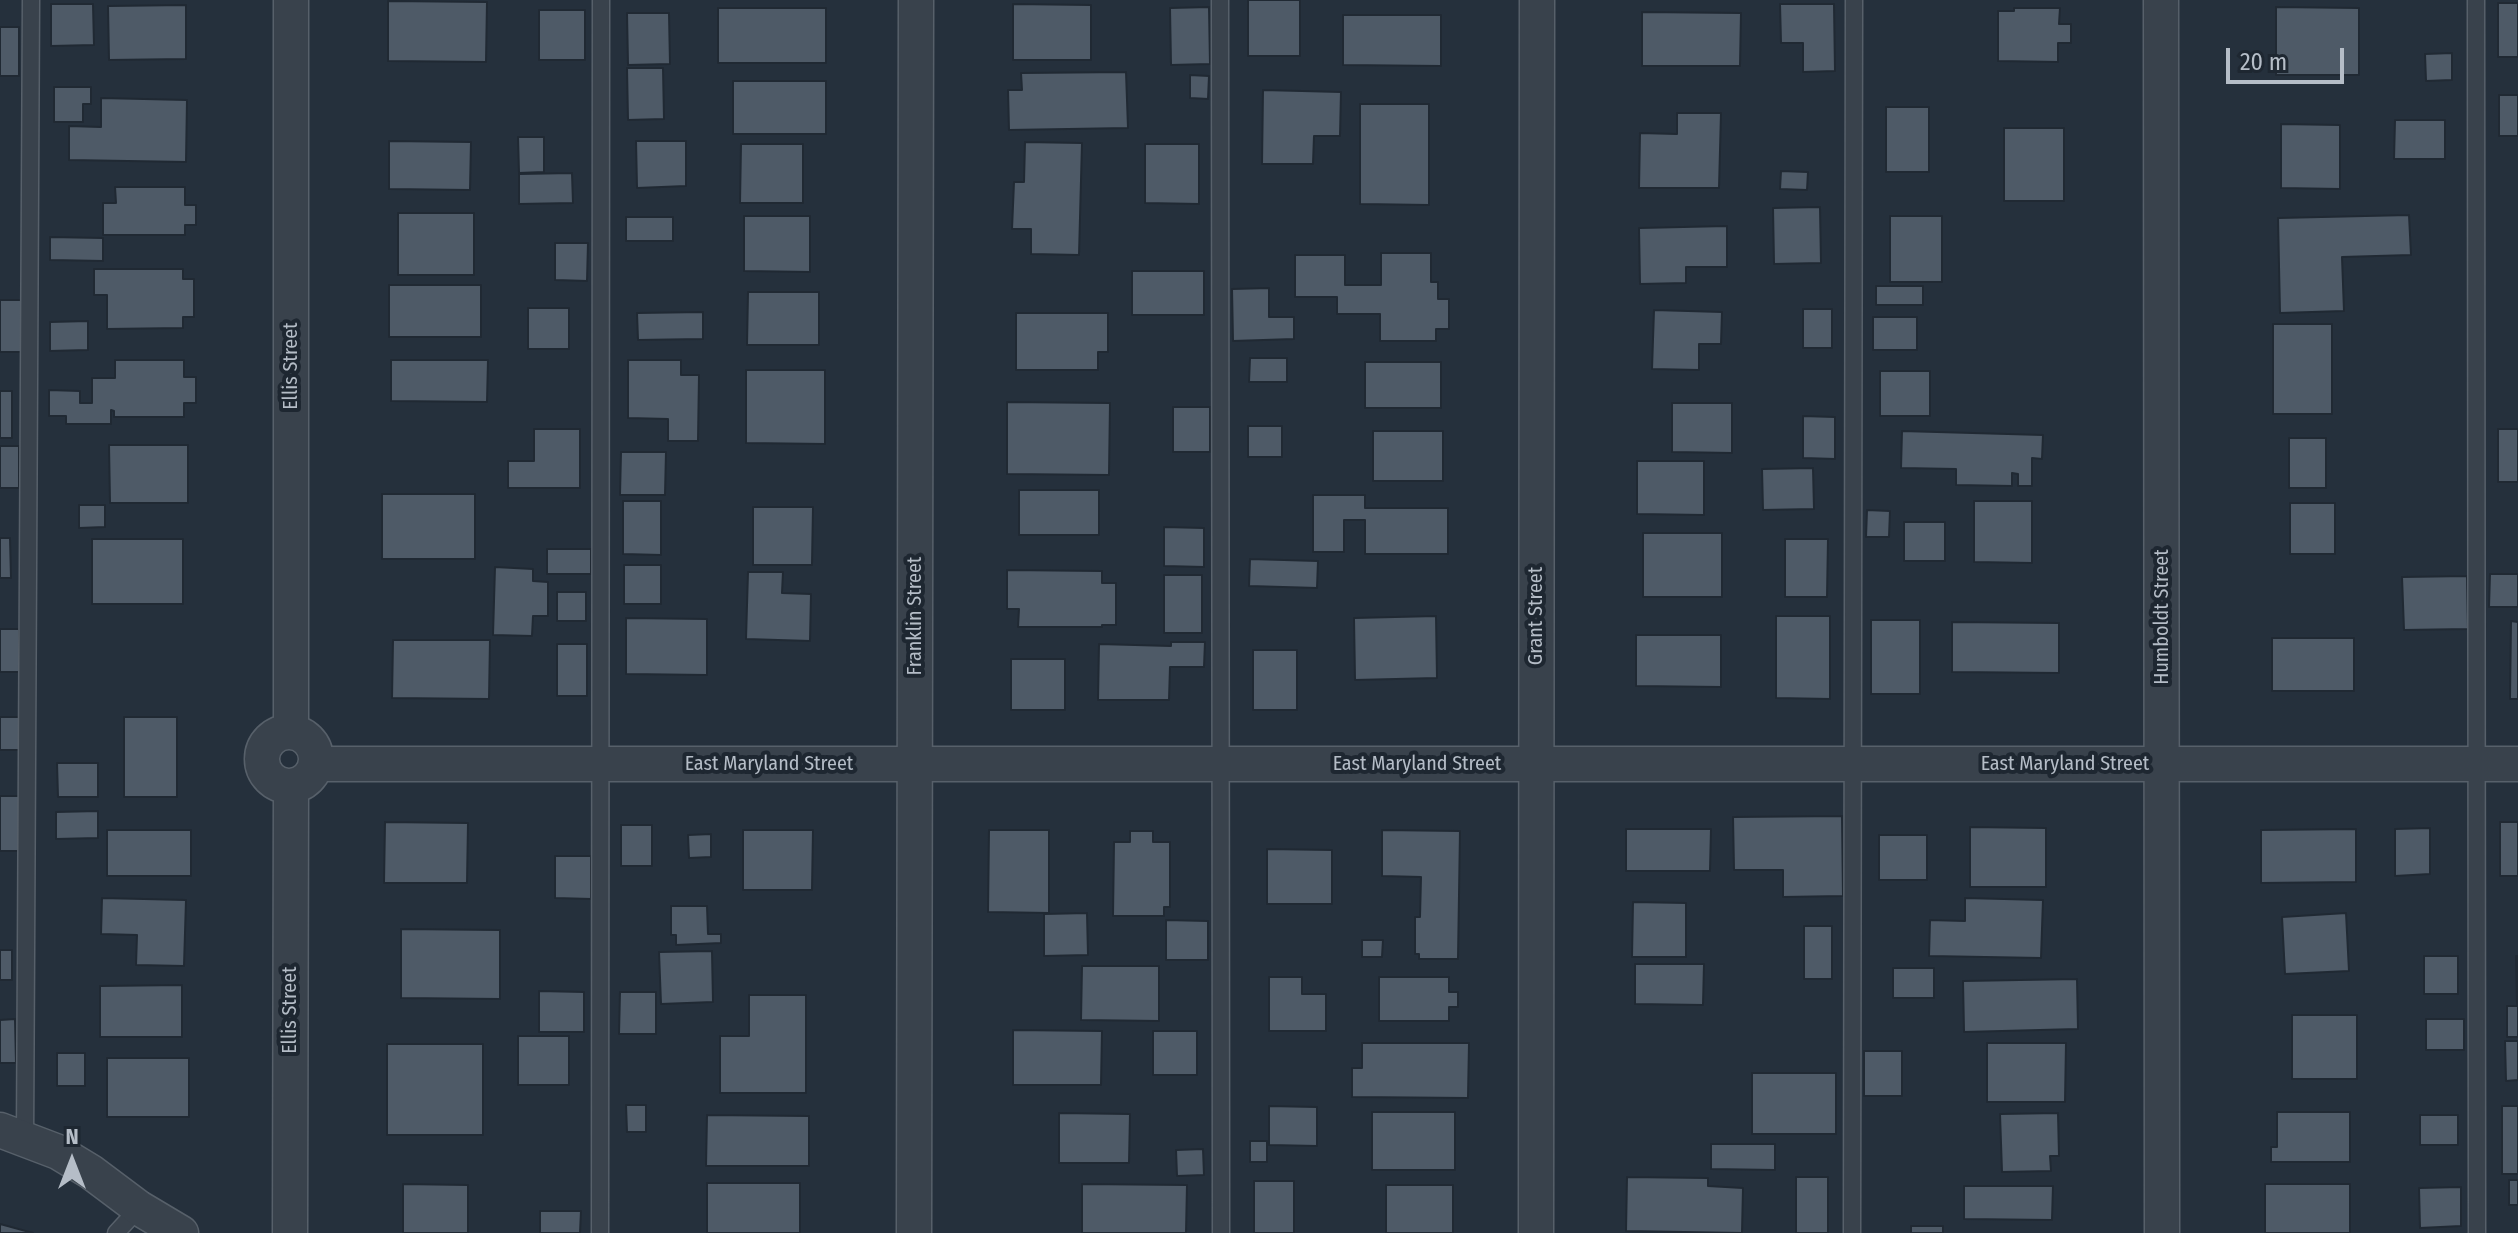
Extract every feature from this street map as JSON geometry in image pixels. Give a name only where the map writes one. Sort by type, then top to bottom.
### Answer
[{"type":"street","name":"Ellis Street","points":[[291,0],[291,732]]},
{"type":"street","name":"Franklin Street","points":[[914,1233],[916,0]]},
{"type":"street","name":"Grant Street","points":[[1536,1233],[1537,0]]},
{"type":"street","name":"Humboldt Street","points":[[2161,0],[2162,1233]]},
{"type":"street","points":[[291,732],[301,735],[312,745],[316,764],[307,779],[291,787],[270,779],[262,764],[262,755],[277,734],[291,732]]},
{"type":"street","name":"East Maryland Street","points":[[316,764],[2518,764]]},
{"type":"street","name":"Ellis Street","points":[[290,1233],[291,787]]},
{"type":"street","points":[[13,1134],[58,1152],[91,1172],[128,1220],[181,1233]]},
{"type":"lane","points":[[13,1134],[31,0]]},
{"type":"lane","points":[[600,1233],[601,0]]},
{"type":"lane","points":[[1220,0],[1221,1233]]},
{"type":"lane","points":[[1852,1233],[1854,0]]},
{"type":"lane","points":[[2476,0],[2477,1233]]},
{"type":"building","points":[[1248,0],[1300,0],[1300,56],[1248,56]]},
{"type":"building","points":[[388,1],[487,2],[486,62],[388,61]]},
{"type":"building","points":[[2498,3],[2518,3],[2518,57],[2498,57]]},
{"type":"building","points":[[51,4],[93,4],[94,45],[51,46]]},
{"type":"building","points":[[1013,4],[1091,5],[1091,60],[1013,60]]},
{"type":"building","points":[[1780,4],[1834,4],[1835,71],[1803,72],[1803,43],[1781,43]]},
{"type":"building","points":[[186,5],[186,59],[109,60],[108,6]]},
{"type":"building","points":[[1209,7],[1210,64],[1171,65],[1170,8]]},
{"type":"building","points":[[2276,7],[2359,8],[2359,75],[2276,75]]},
{"type":"building","points":[[718,8],[826,8],[826,63],[718,63]]},
{"type":"building","points":[[2014,8],[2060,8],[2059,24],[2071,24],[2071,43],[2058,43],[2058,62],[1998,61],[1998,11],[2014,11]]},
{"type":"building","points":[[539,10],[585,10],[585,60],[539,60]]},
{"type":"building","points":[[1642,12],[1741,13],[1740,66],[1642,66]]},
{"type":"building","points":[[627,13],[669,13],[670,64],[628,65]]},
{"type":"building","points":[[1343,15],[1441,15],[1441,66],[1343,65]]},
{"type":"building","points":[[0,27],[19,27],[19,76],[0,76]]},
{"type":"building","points":[[2452,53],[2452,80],[2426,81],[2425,54]]},
{"type":"building","points":[[627,68],[663,68],[664,119],[628,120]]},
{"type":"building","points":[[1126,72],[1128,128],[1009,130],[1008,90],[1022,90],[1021,73]]},
{"type":"building","points":[[1190,75],[1209,76],[1208,99],[1190,98]]},
{"type":"building","points":[[733,81],[826,81],[826,134],[733,134]]},
{"type":"building","points":[[54,87],[91,87],[91,104],[83,104],[83,122],[54,122]]},
{"type":"building","points":[[1263,90],[1341,92],[1340,136],[1314,136],[1313,164],[1262,164]]},
{"type":"building","points":[[2499,95],[2518,95],[2518,136],[2499,136]]},
{"type":"building","points":[[101,98],[187,100],[186,162],[69,160],[69,126],[101,127]]},
{"type":"building","points":[[1360,104],[1429,104],[1429,205],[1360,204]]},
{"type":"building","points":[[1886,107],[1929,107],[1929,172],[1886,172]]},
{"type":"building","points":[[1677,113],[1721,113],[1719,188],[1639,188],[1640,133],[1677,134]]},
{"type":"building","points":[[2395,120],[2445,120],[2445,159],[2394,159]]},
{"type":"building","points":[[2281,124],[2340,125],[2340,189],[2281,188]]},
{"type":"building","points":[[2004,128],[2064,128],[2064,201],[2004,201]]},
{"type":"building","points":[[518,137],[544,137],[544,172],[519,173]]},
{"type":"building","points":[[389,141],[471,142],[470,190],[389,189]]},
{"type":"building","points":[[636,141],[686,141],[686,186],[637,188]]},
{"type":"building","points":[[1025,142],[1082,143],[1079,255],[1031,254],[1031,229],[1012,229],[1014,182],[1024,182]]},
{"type":"building","points":[[741,144],[803,144],[803,203],[740,203]]},
{"type":"building","points":[[1145,144],[1199,144],[1199,204],[1145,203]]},
{"type":"building","points":[[1781,171],[1808,172],[1807,190],[1780,189]]},
{"type":"building","points":[[572,173],[573,203],[519,204],[519,174]]},
{"type":"building","points":[[115,187],[185,187],[185,205],[196,205],[196,225],[185,225],[185,235],[103,235],[103,203],[116,203]]},
{"type":"building","points":[[1820,207],[1821,263],[1774,264],[1773,208]]},
{"type":"building","points":[[398,213],[474,213],[474,275],[398,275]]},
{"type":"building","points":[[2409,215],[2411,255],[2342,257],[2344,311],[2280,313],[2278,218]]},
{"type":"building","points":[[744,216],[810,216],[810,272],[744,271]]},
{"type":"building","points":[[1890,216],[1942,216],[1942,282],[1890,282]]},
{"type":"building","points":[[626,217],[673,217],[673,241],[626,241]]},
{"type":"building","points":[[1727,226],[1727,267],[1686,267],[1686,283],[1640,284],[1639,228]]},
{"type":"building","points":[[50,237],[103,238],[103,261],[50,260]]},
{"type":"building","points":[[555,243],[588,243],[587,281],[555,280]]},
{"type":"building","points":[[1381,253],[1431,253],[1431,282],[1438,282],[1438,299],[1449,299],[1449,329],[1436,329],[1436,341],[1380,341],[1380,314],[1337,314],[1337,297],[1295,297],[1295,255],[1345,255],[1345,285],[1381,285]]},
{"type":"building","points":[[94,269],[183,269],[183,279],[194,279],[194,317],[183,317],[183,328],[107,329],[107,295],[94,295]]},
{"type":"building","points":[[1132,271],[1204,271],[1204,315],[1132,315]]},
{"type":"building","points":[[389,285],[481,285],[481,337],[389,337]]},
{"type":"building","points":[[1876,286],[1923,286],[1923,305],[1876,305]]},
{"type":"building","points":[[1269,288],[1269,317],[1294,317],[1294,339],[1233,341],[1232,289]]},
{"type":"building","points":[[748,292],[819,292],[819,345],[747,345]]},
{"type":"building","points":[[0,300],[22,300],[21,352],[0,352]]},
{"type":"building","points":[[528,308],[569,308],[569,349],[528,349]]},
{"type":"building","points":[[1803,309],[1832,309],[1832,348],[1803,348]]},
{"type":"building","points":[[1654,310],[1722,312],[1721,344],[1699,344],[1699,370],[1652,369]]},
{"type":"building","points":[[703,312],[703,339],[638,340],[637,313]]},
{"type":"building","points":[[1016,313],[1108,313],[1108,352],[1098,352],[1098,370],[1016,370]]},
{"type":"building","points":[[1873,317],[1917,317],[1917,350],[1873,350]]},
{"type":"building","points":[[88,321],[88,350],[50,351],[50,322]]},
{"type":"building","points":[[2273,324],[2332,324],[2332,414],[2273,414]]},
{"type":"building","points":[[1250,358],[1287,358],[1287,382],[1249,382]]},
{"type":"building","points":[[115,360],[184,360],[184,377],[196,377],[196,403],[184,403],[184,417],[114,417],[111,410],[111,424],[66,424],[66,416],[49,416],[49,390],[80,391],[80,403],[92,403],[92,378],[115,378]]},
{"type":"building","points":[[391,360],[488,360],[487,402],[391,401]]},
{"type":"building","points":[[628,360],[681,360],[681,375],[699,375],[698,441],[668,441],[668,419],[628,418]]},
{"type":"building","points":[[1365,362],[1441,362],[1441,408],[1365,408]]},
{"type":"building","points":[[746,370],[825,370],[825,444],[746,443]]},
{"type":"building","points":[[1880,371],[1930,371],[1930,416],[1880,416]]},
{"type":"building","points":[[0,391],[12,391],[12,438],[0,438]]},
{"type":"building","points":[[1007,402],[1110,403],[1109,475],[1007,474]]},
{"type":"building","points":[[1672,403],[1732,403],[1732,453],[1672,452]]},
{"type":"building","points":[[1173,407],[1210,407],[1210,452],[1173,452]]},
{"type":"building","points":[[1803,416],[1835,417],[1835,459],[1803,458]]},
{"type":"building","points":[[1248,426],[1282,426],[1282,457],[1248,457]]},
{"type":"building","points":[[534,429],[580,429],[580,488],[508,488],[508,461],[534,461]]},
{"type":"building","points":[[2498,429],[2518,429],[2518,482],[2498,482]]},
{"type":"building","points":[[1373,431],[1443,431],[1443,481],[1373,481]]},
{"type":"building","points":[[1902,431],[2043,435],[2042,459],[2032,458],[2032,486],[2018,486],[2018,474],[2012,473],[2012,486],[1956,485],[1956,469],[1901,468]]},
{"type":"building","points":[[2289,438],[2326,438],[2326,488],[2289,488]]},
{"type":"building","points":[[109,445],[188,445],[188,503],[110,503]]},
{"type":"building","points":[[0,446],[19,446],[19,488],[0,488]]},
{"type":"building","points":[[621,452],[666,452],[665,495],[620,495]]},
{"type":"building","points":[[1637,461],[1704,461],[1704,515],[1637,514]]},
{"type":"building","points":[[1813,468],[1814,509],[1763,510],[1762,469]]},
{"type":"building","points":[[1019,490],[1099,490],[1099,535],[1019,535]]},
{"type":"building","points":[[382,494],[475,494],[475,559],[382,559]]},
{"type":"building","points":[[1313,495],[1365,495],[1365,508],[1448,508],[1448,554],[1365,554],[1365,520],[1344,520],[1344,552],[1313,552]]},
{"type":"building","points":[[623,501],[661,501],[661,555],[623,554]]},
{"type":"building","points":[[1974,501],[2032,501],[2032,563],[1974,562]]},
{"type":"building","points":[[2290,503],[2335,503],[2335,554],[2290,554]]},
{"type":"building","points":[[79,505],[105,505],[105,527],[79,528]]},
{"type":"building","points":[[753,507],[813,507],[812,565],[753,565]]},
{"type":"building","points":[[1867,510],[1890,511],[1889,537],[1866,537]]},
{"type":"building","points":[[1904,522],[1945,522],[1945,561],[1904,561]]},
{"type":"building","points":[[1164,527],[1204,528],[1204,567],[1164,566]]},
{"type":"building","points":[[1643,533],[1722,533],[1722,597],[1643,597]]},
{"type":"building","points":[[0,538],[10,538],[11,578],[0,578]]},
{"type":"building","points":[[92,539],[183,539],[183,604],[92,604]]},
{"type":"building","points":[[1785,539],[1828,539],[1827,597],[1785,597]]},
{"type":"building","points":[[547,549],[591,549],[591,574],[547,574]]},
{"type":"building","points":[[1250,559],[1318,561],[1317,588],[1249,586]]},
{"type":"building","points":[[624,565],[661,565],[661,604],[624,604]]},
{"type":"building","points":[[495,567],[533,569],[533,581],[548,582],[548,616],[533,616],[532,636],[493,635]]},
{"type":"building","points":[[1007,570],[1102,571],[1102,583],[1116,583],[1116,625],[1018,627],[1019,609],[1007,609]]},
{"type":"building","points":[[748,572],[783,572],[782,593],[811,594],[810,641],[746,639]]},
{"type":"building","points":[[2490,574],[2518,574],[2518,607],[2489,607]]},
{"type":"building","points":[[1164,575],[1202,575],[1202,633],[1164,633]]},
{"type":"building","points":[[2467,576],[2468,629],[2404,630],[2402,577]]},
{"type":"building","points":[[557,592],[586,592],[586,621],[557,621]]},
{"type":"building","points":[[1436,616],[1437,678],[1355,680],[1354,618]]},
{"type":"building","points":[[1776,616],[1830,616],[1830,699],[1776,698]]},
{"type":"building","points":[[626,618],[707,619],[707,675],[626,674]]},
{"type":"building","points":[[1871,620],[1920,620],[1920,694],[1871,694]]},
{"type":"building","points":[[2511,621],[2518,622],[2518,699],[2510,699]]},
{"type":"building","points":[[1952,622],[2059,623],[2059,673],[1952,672]]},
{"type":"building","points":[[0,629],[19,629],[20,672],[0,672]]},
{"type":"building","points":[[1636,635],[1721,635],[1721,687],[1636,686]]},
{"type":"building","points":[[2272,638],[2354,638],[2354,691],[2272,691]]},
{"type":"building","points":[[393,640],[490,640],[489,699],[392,698]]},
{"type":"building","points":[[1171,642],[1205,642],[1204,667],[1170,667],[1169,700],[1098,700],[1099,644],[1171,646]]},
{"type":"building","points":[[557,644],[587,644],[587,696],[557,696]]},
{"type":"building","points":[[1253,650],[1297,650],[1297,710],[1253,710]]},
{"type":"building","points":[[1011,659],[1065,659],[1065,710],[1011,710]]},
{"type":"building","points":[[0,717],[22,717],[22,750],[0,750]]},
{"type":"building","points":[[124,717],[177,717],[177,797],[124,797]]},
{"type":"building","points":[[57,763],[98,763],[98,797],[58,797]]},
{"type":"building","points":[[0,796],[19,796],[19,851],[0,851]]},
{"type":"building","points":[[98,811],[98,838],[56,839],[56,812]]},
{"type":"building","points":[[1842,816],[1843,896],[1783,897],[1783,870],[1734,870],[1733,817]]},
{"type":"building","points":[[385,822],[468,823],[467,883],[384,883]]},
{"type":"building","points":[[2500,822],[2518,822],[2518,876],[2500,876]]},
{"type":"building","points":[[621,825],[652,825],[652,866],[621,866]]},
{"type":"building","points":[[1970,827],[2046,828],[2046,887],[1970,887]]},
{"type":"building","points":[[2430,828],[2430,874],[2395,876],[2395,829]]},
{"type":"building","points":[[1626,829],[1711,829],[1710,871],[1626,871]]},
{"type":"building","points":[[2356,829],[2356,882],[2261,883],[2261,830]]},
{"type":"building","points":[[107,830],[191,830],[191,876],[107,876]]},
{"type":"building","points":[[743,830],[813,830],[812,890],[743,890]]},
{"type":"building","points":[[989,830],[1049,830],[1049,913],[988,912]]},
{"type":"building","points":[[1382,830],[1460,831],[1458,959],[1419,959],[1419,954],[1415,954],[1415,917],[1420,917],[1421,877],[1382,876]]},
{"type":"building","points":[[1130,831],[1153,831],[1153,842],[1170,842],[1170,907],[1164,907],[1164,916],[1113,916],[1114,842],[1130,842]]},
{"type":"building","points":[[711,834],[711,857],[689,858],[688,835]]},
{"type":"building","points":[[1879,835],[1927,835],[1927,880],[1879,880]]},
{"type":"building","points":[[1267,849],[1332,850],[1332,904],[1267,904]]},
{"type":"building","points":[[555,856],[591,856],[591,899],[555,898]]},
{"type":"building","points":[[102,898],[186,900],[184,966],[136,965],[137,935],[101,934]]},
{"type":"building","points":[[1965,898],[2043,900],[2041,958],[1929,956],[1930,920],[1965,921]]},
{"type":"building","points":[[1633,902],[1686,903],[1686,957],[1632,957]]},
{"type":"building","points":[[671,906],[707,906],[708,934],[721,934],[721,943],[676,945],[676,935],[671,935]]},
{"type":"building","points":[[1087,913],[1088,955],[1044,956],[1044,914]]},
{"type":"building","points":[[2346,913],[2349,971],[2285,974],[2282,917]]},
{"type":"building","points":[[1166,920],[1208,921],[1208,960],[1166,960]]},
{"type":"building","points":[[1804,926],[1832,926],[1832,979],[1804,979]]},
{"type":"building","points":[[401,929],[500,930],[500,999],[401,998]]},
{"type":"building","points":[[1362,940],[1383,940],[1382,957],[1362,957]]},
{"type":"building","points":[[0,950],[12,950],[12,980],[0,980]]},
{"type":"building","points":[[712,951],[713,1002],[661,1004],[659,952]]},
{"type":"building","points":[[2424,956],[2458,956],[2458,994],[2424,994]]},
{"type":"building","points":[[2518,956],[2518,1004],[2517,1004]]},
{"type":"building","points":[[1635,964],[1704,964],[1703,1005],[1635,1004]]},
{"type":"building","points":[[1082,966],[1159,966],[1159,1021],[1081,1020]]},
{"type":"building","points":[[1893,968],[1934,968],[1934,998],[1893,998]]},
{"type":"building","points":[[1269,977],[1302,977],[1302,994],[1326,994],[1326,1031],[1269,1031]]},
{"type":"building","points":[[1379,977],[1449,977],[1449,992],[1458,992],[1458,1007],[1449,1007],[1449,1021],[1379,1021]]},
{"type":"building","points":[[2077,979],[2078,1029],[1964,1032],[1963,981]]},
{"type":"building","points":[[182,985],[182,1037],[100,1037],[100,986]]},
{"type":"building","points":[[539,991],[584,992],[584,1032],[539,1032]]},
{"type":"building","points":[[620,992],[656,992],[656,1034],[619,1034]]},
{"type":"building","points":[[749,995],[806,995],[806,1093],[720,1093],[720,1036],[749,1036]]},
{"type":"building","points":[[2507,1006],[2518,1006],[2518,1037],[2507,1037]]},
{"type":"building","points":[[2292,1015],[2357,1015],[2357,1079],[2292,1079]]},
{"type":"building","points":[[15,1019],[16,1063],[0,1063],[0,1020]]},
{"type":"building","points":[[2426,1019],[2464,1019],[2464,1050],[2426,1050]]},
{"type":"building","points":[[1013,1030],[1102,1031],[1101,1085],[1013,1085]]},
{"type":"building","points":[[1153,1031],[1197,1031],[1197,1075],[1153,1075]]},
{"type":"building","points":[[518,1036],[569,1036],[569,1085],[518,1085]]},
{"type":"building","points":[[2505,1041],[2518,1041],[2518,1080],[2506,1081]]},
{"type":"building","points":[[1362,1043],[1469,1043],[1468,1098],[1352,1097],[1352,1068],[1362,1068]]},
{"type":"building","points":[[1987,1043],[2066,1043],[2065,1102],[1987,1102]]},
{"type":"building","points":[[387,1044],[483,1044],[483,1135],[387,1135]]},
{"type":"building","points":[[1864,1051],[1902,1051],[1902,1096],[1864,1096]]},
{"type":"building","points":[[57,1053],[85,1053],[85,1086],[57,1086]]},
{"type":"building","points":[[107,1058],[189,1058],[189,1117],[107,1117]]},
{"type":"building","points":[[1752,1073],[1836,1073],[1836,1134],[1752,1134]]},
{"type":"building","points":[[626,1105],[646,1105],[646,1132],[627,1132]]},
{"type":"building","points":[[1269,1106],[1317,1107],[1317,1146],[1269,1145]]},
{"type":"building","points":[[2502,1106],[2518,1106],[2518,1174],[2502,1174]]},
{"type":"building","points":[[1372,1112],[1455,1112],[1455,1170],[1372,1170]]},
{"type":"building","points":[[2277,1112],[2350,1112],[2350,1162],[2271,1162],[2271,1147],[2277,1147]]},
{"type":"building","points":[[1059,1113],[1130,1114],[1129,1163],[1059,1163]]},
{"type":"building","points":[[2058,1113],[2059,1156],[2050,1156],[2051,1171],[2002,1172],[2000,1114]]},
{"type":"building","points":[[707,1115],[809,1116],[809,1166],[706,1166]]},
{"type":"building","points":[[2420,1115],[2458,1115],[2458,1145],[2420,1145]]},
{"type":"building","points":[[1250,1141],[1267,1141],[1267,1162],[1250,1162]]},
{"type":"building","points":[[1711,1144],[1775,1144],[1775,1170],[1711,1169]]},
{"type":"building","points":[[1203,1149],[1204,1175],[1177,1176],[1176,1150]]},
{"type":"building","points":[[1627,1177],[1708,1178],[1708,1186],[1743,1188],[1742,1233],[1626,1231]]},
{"type":"building","points":[[1796,1177],[1828,1177],[1828,1233],[1796,1233]]},
{"type":"building","points":[[2509,1180],[2518,1180],[2518,1205],[2509,1205]]},
{"type":"building","points":[[1254,1181],[1294,1181],[1294,1233],[1254,1233]]},
{"type":"building","points":[[707,1183],[800,1183],[800,1233],[707,1233]]},
{"type":"building","points":[[403,1184],[468,1185],[468,1233],[403,1233]]},
{"type":"building","points":[[1082,1184],[1187,1185],[1186,1233],[1082,1233]]},
{"type":"building","points":[[2265,1184],[2350,1184],[2350,1233],[2265,1233]]},
{"type":"building","points":[[1386,1185],[1453,1185],[1453,1233],[1386,1233]]},
{"type":"building","points":[[1964,1186],[2053,1186],[2052,1220],[1964,1219]]},
{"type":"building","points":[[2461,1187],[2461,1226],[2420,1228],[2419,1188]]},
{"type":"building","points":[[540,1211],[581,1211],[580,1233],[540,1233]]},
{"type":"building","points":[[0,1224],[33,1233],[0,1233]]},
{"type":"building","points":[[1911,1226],[1943,1226],[1943,1233],[1911,1233]]}]
